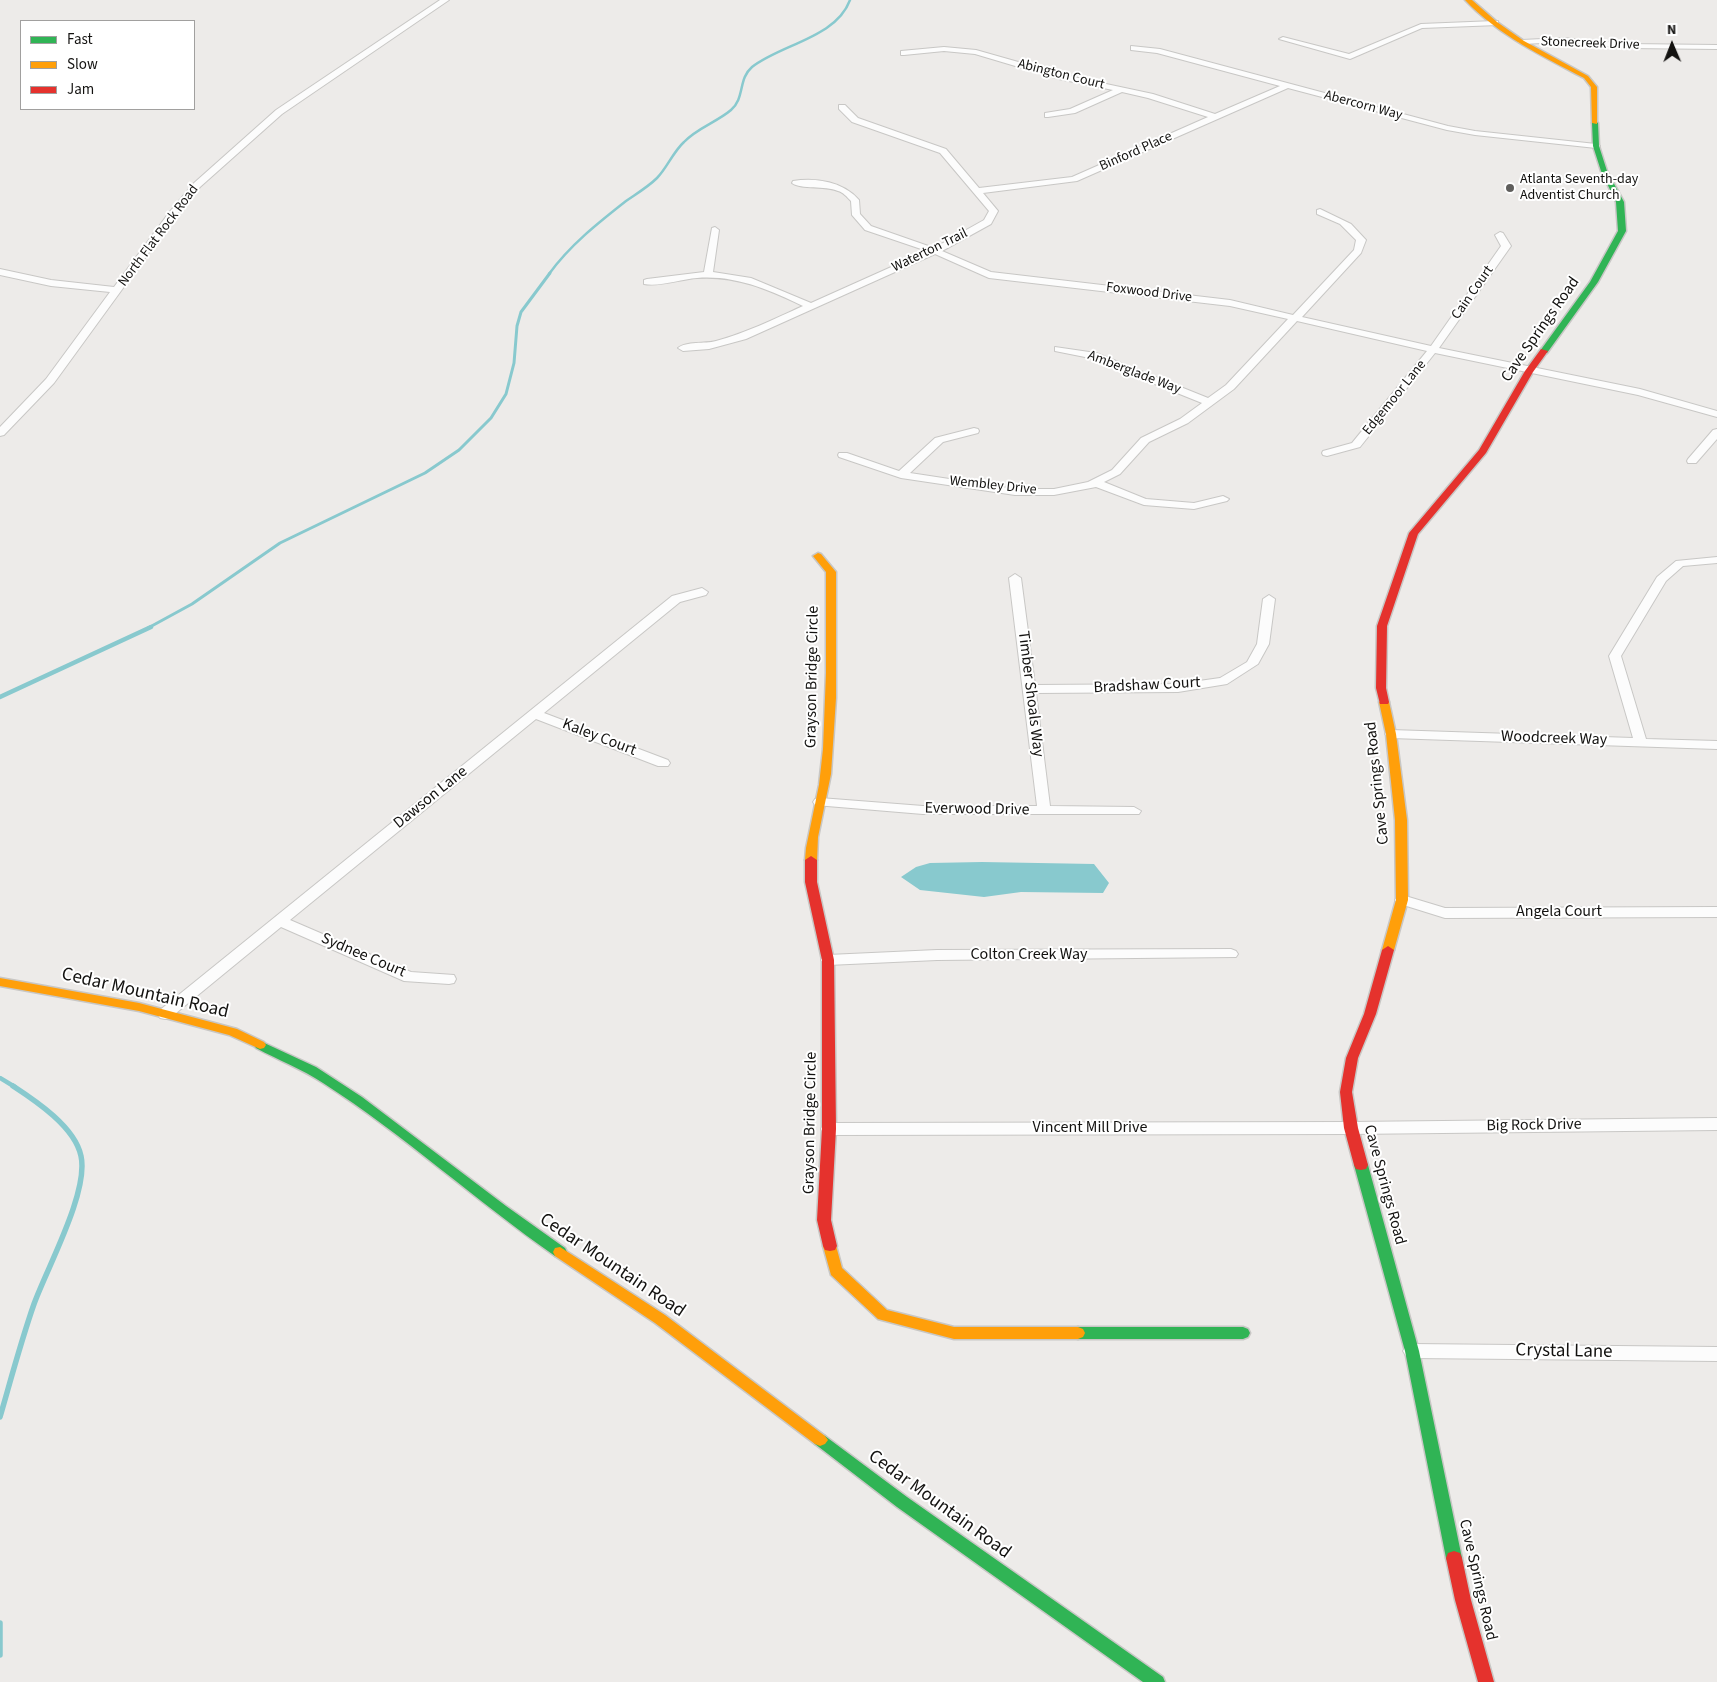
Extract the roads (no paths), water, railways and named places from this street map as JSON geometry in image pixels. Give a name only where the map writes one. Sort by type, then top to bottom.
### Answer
[{"type":"street","name":"North Flat Rock Road","points":[[0,433],[50,381],[171,216],[197,185],[236,149],[295,100],[446,0]]},
{"type":"street","name":"Cave Springs Road","points":[[1468,0],[1495,23],[1522,42],[1586,77],[1594,87],[1596,146],[1604,171],[1620,202],[1622,231],[1594,282],[1529,371],[1483,451],[1414,533],[1382,626],[1381,688],[1390,734],[1401,820],[1402,900],[1370,1014],[1352,1058],[1346,1092],[1351,1128],[1412,1350],[1462,1600],[1486,1682]]},
{"type":"street","points":[[1284,39],[1350,57],[1421,26],[1495,23]]},
{"type":"street","name":"Stonecreek Drive","points":[[1522,42],[1562,40],[1628,46],[1717,47]]},
{"type":"street","name":"Abercorn Way","points":[[1134,48],[1157,50],[1446,128],[1474,133],[1596,146]]},
{"type":"street","name":"Abington Court","points":[[904,53],[944,49],[976,52],[1062,78],[1150,96],[1215,117]]},
{"type":"street","name":"Binford Place","points":[[977,191],[1074,179],[1287,86]]},
{"type":"street","points":[[1048,115],[1072,111],[1120,90]]},
{"type":"street","name":"Waterton Trail","points":[[683,348],[709,346],[743,337],[935,251],[988,222],[994,211],[943,151],[855,120],[842,107]]},
{"type":"street","name":"Foxwood Drive","points":[[796,183],[822,184],[844,189],[855,200],[856,215],[868,228],[935,251],[989,275],[1230,303],[1529,371]]},
{"type":"street","name":"Wembley Drive","points":[[843,456],[901,475],[1015,492],[1054,492],[1096,482],[1116,472],[1145,440],[1184,421],[1230,387],[1358,250],[1361,240],[1356,232],[1338,219],[1320,212]]},
{"type":"street","points":[[708,275],[715,230]]},
{"type":"street","name":"Cain Court","points":[[1433,350],[1506,246],[1500,235]]},
{"type":"street","points":[[0,272],[51,283],[118,290]]},
{"type":"street","points":[[648,282],[708,275],[725,275],[762,284],[812,306]]},
{"type":"street","name":"Amberglade Way","points":[[1059,349],[1092,355],[1208,402]]},
{"type":"street","name":"Edgemoor Lane","points":[[1327,453],[1356,445],[1433,350]]},
{"type":"street","points":[[1529,371],[1640,392],[1717,414]]},
{"type":"street","points":[[901,475],[939,440],[974,431]]},
{"type":"street","points":[[1692,461],[1717,432]]},
{"type":"street","points":[[1096,482],[1144,502],[1194,506],[1223,499]]},
{"type":"street","name":"Grayson Bridge Circle","points":[[818,556],[831,572],[831,715],[826,776],[811,839],[811,882],[828,960],[829,1129],[824,1220],[836,1272],[883,1315],[954,1333],[1243,1333]]},
{"type":"street","points":[[1641,742],[1615,656],[1661,579],[1680,563],[1717,560]]},
{"type":"street","name":"Timber Shoals Way","points":[[1015,578],[1044,810]]},
{"type":"street","name":"Dawson Lane","points":[[166,1014],[676,599],[702,592]]},
{"type":"street","name":"Bradshaw Court","points":[[1029,689],[1178,688],[1223,681],[1252,664],[1260,651],[1263,644],[1269,599]]},
{"type":"street","name":"Kaley Court","points":[[535,714],[663,763]]},
{"type":"street","name":"Woodcreek Way","points":[[1390,734],[1717,745]]},
{"type":"street","name":"Everwood Drive","points":[[820,802],[923,810],[1134,811]]},
{"type":"street","name":"Angela Court","points":[[1402,900],[1445,913],[1717,912]]},
{"type":"street","name":"Sydnee Court","points":[[280,921],[409,976],[449,979]]},
{"type":"street","name":"Colton Creek Way","points":[[828,960],[937,955],[1231,954]]},
{"type":"street","name":"Cedar Mountain Road","points":[[0,982],[139,1007],[233,1032],[327,1079],[430,1153],[516,1223],[660,1319],[902,1502],[1157,1682]]},
{"type":"street","name":"Big Rock Drive","points":[[1351,1128],[1717,1124]]},
{"type":"street","name":"Vincent Mill Drive","points":[[829,1129],[1351,1128]]},
{"type":"street","name":"Crystal Lane","points":[[1412,1350],[1717,1354]]},
{"type":"water","points":[[930,863],[1094,864],[1109,883],[1103,893],[1021,892],[984,897],[920,890],[901,877],[916,867]]},
{"type":"waterway","points":[[549,274],[566,253],[585,235],[657,178],[680,146],[689,137],[731,110],[738,100],[745,77],[752,67],[764,59],[820,32],[843,13],[850,0]]},
{"type":"waterway","points":[[148,628],[192,604],[280,543],[425,473],[459,450],[491,418],[506,394],[514,363],[517,326],[521,312],[550,273]]},
{"type":"waterway","points":[[0,697],[151,627]]},
{"type":"waterway","points":[[0,1078],[15,1087]]},
{"type":"waterway","points":[[0,1417],[20,1346],[34,1304],[73,1209],[82,1171],[81,1156],[77,1145],[63,1125],[13,1086]]},
{"type":"waterway","points":[[0,1623],[0,1655]]},
{"type":"place","name":"Atlanta Seventh-day Adventist Church","points":[[1510,188]]}]
